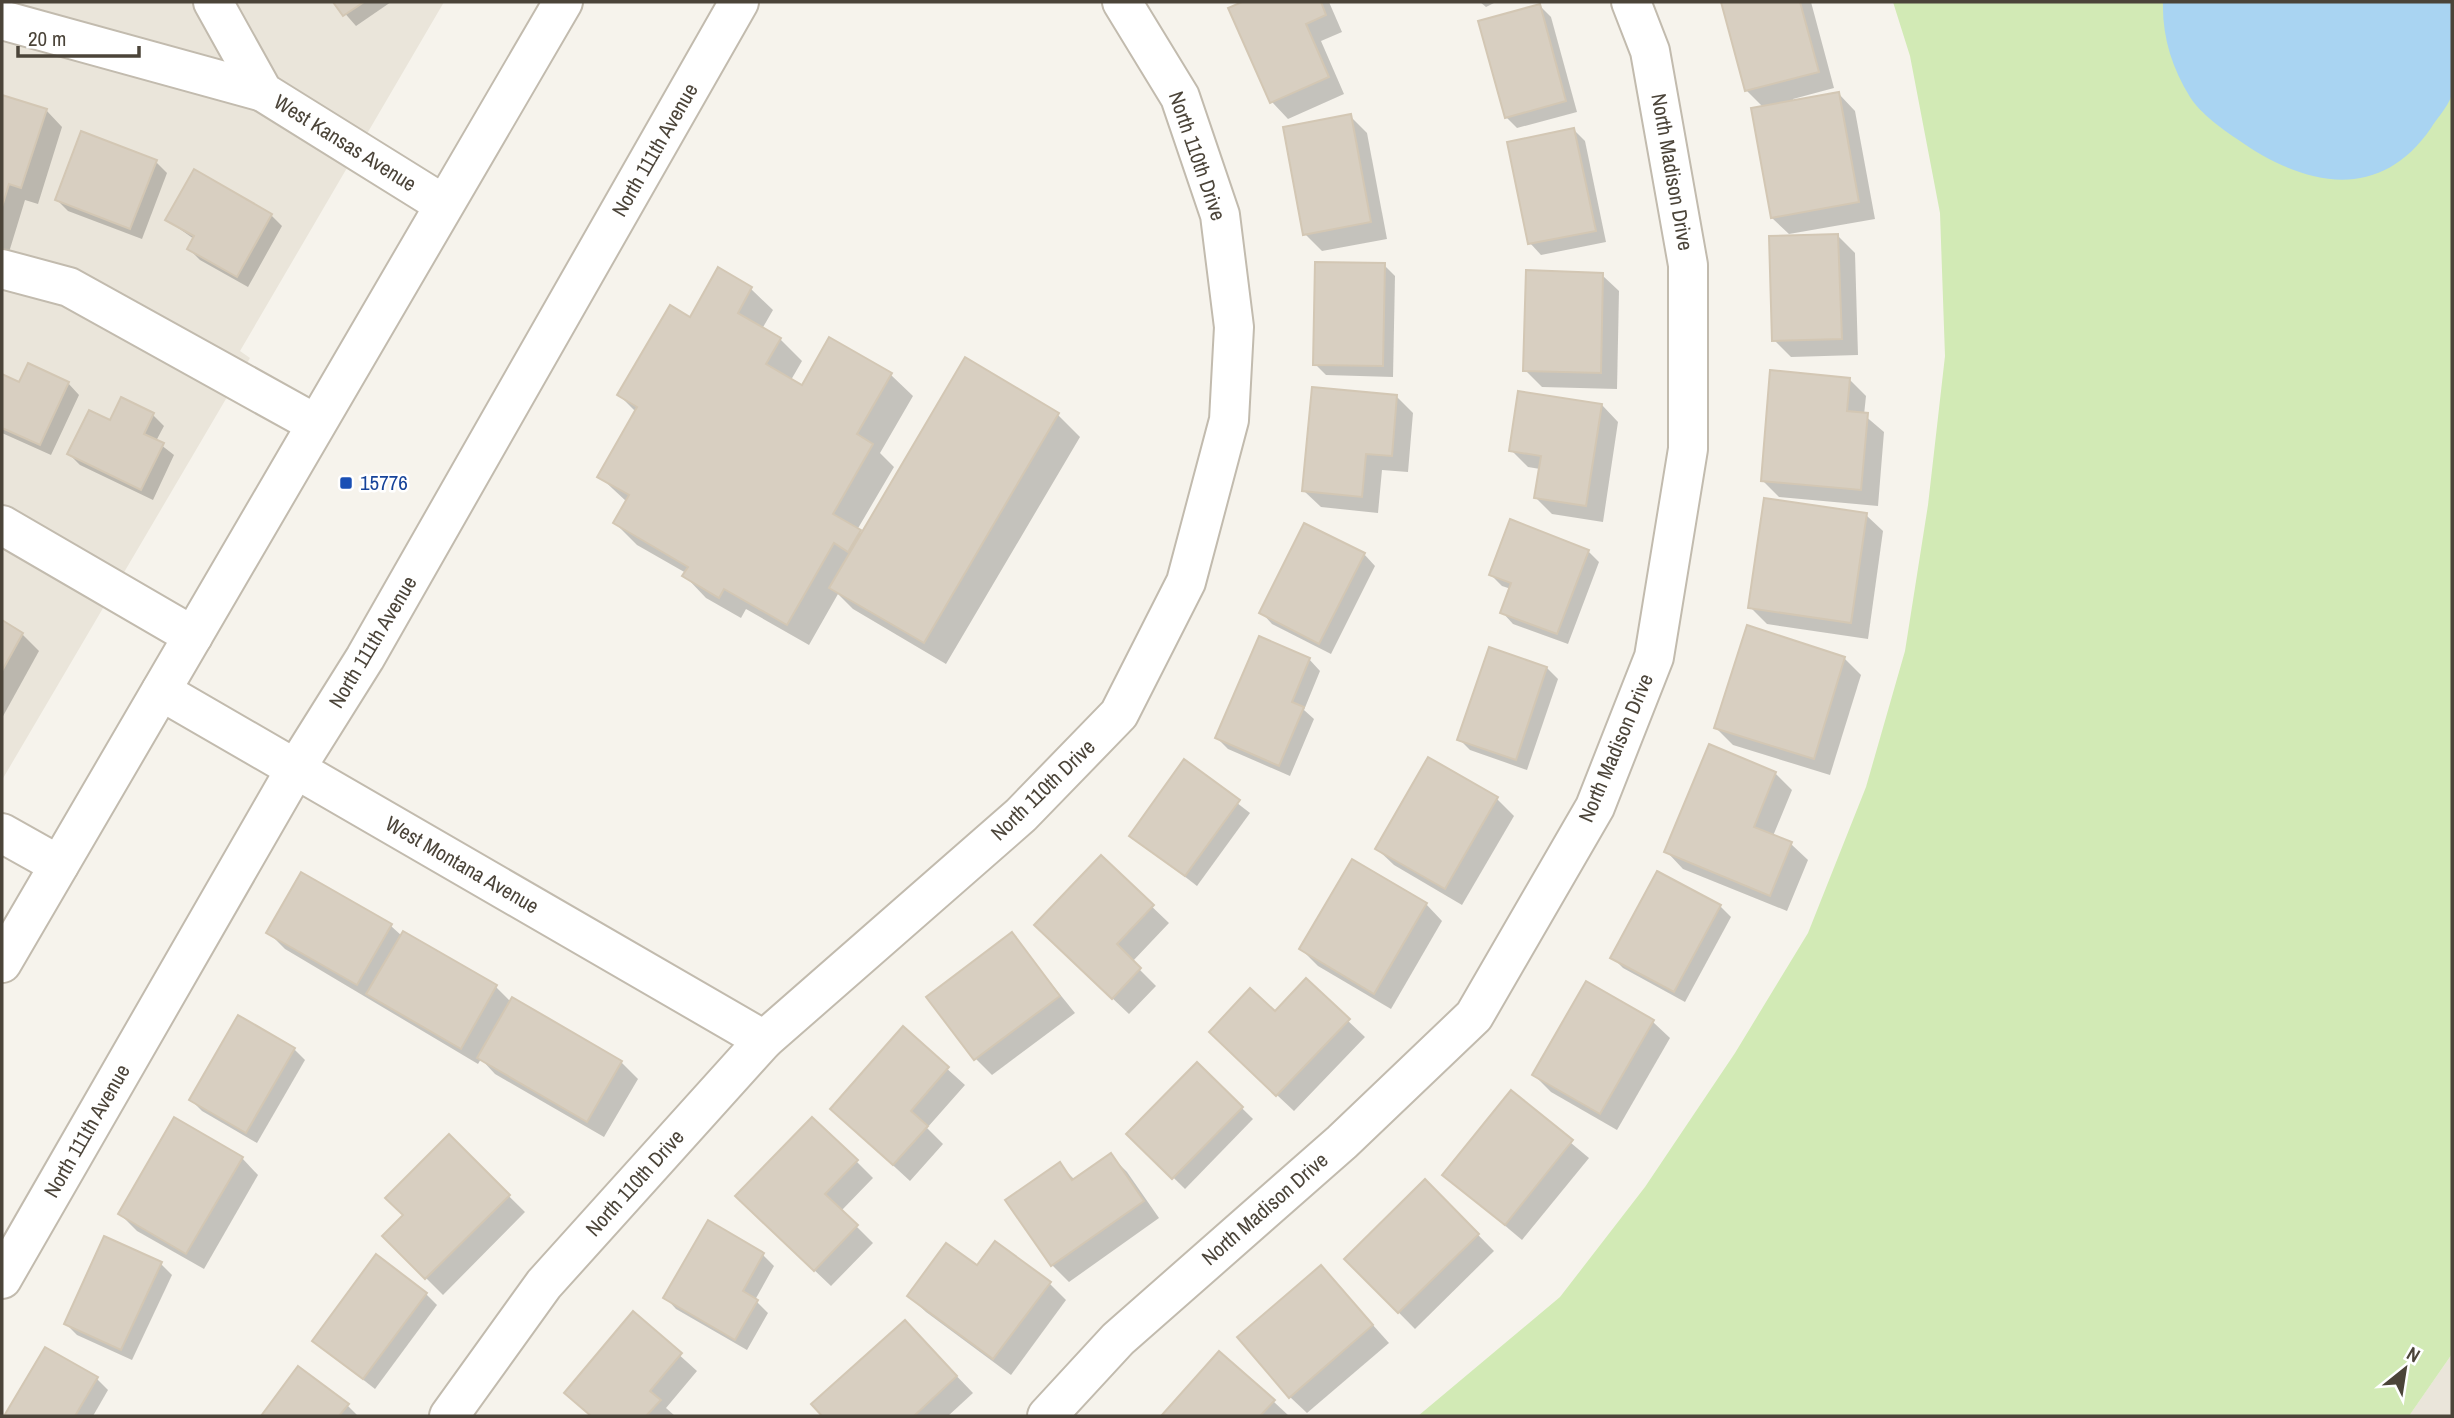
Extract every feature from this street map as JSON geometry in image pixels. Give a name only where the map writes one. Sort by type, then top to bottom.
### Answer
[{"type":"street","name":"West Kansas Avenue","points":[[213,2],[262,92],[443,204]]},
{"type":"street","points":[[2,963],[563,2]]},
{"type":"street","name":"North 111th Avenue","points":[[2,1279],[296,768],[365,658],[739,2]]},
{"type":"street","name":"North 110th Drive","points":[[449,1416],[544,1284],[764,1040],[1021,815],[1119,715],[1185,582],[1229,420],[1234,327],[1220,215],[1180,97],[1122,2]]},
{"type":"street","name":"North Madison Drive","points":[[1047,1416],[1118,1339],[1342,1142],[1474,1016],[1595,807],[1654,657],[1688,449],[1688,265],[1650,51],[1632,2]]},
{"type":"street","points":[[2,20],[262,92]]},
{"type":"street","points":[[2,269],[69,287],[316,424]]},
{"type":"street","points":[[2,525],[193,636]]},
{"type":"street","name":"West Montana Avenue","points":[[161,691],[764,1040]]},
{"type":"street","points":[[2,833],[59,865]]},
{"type":"shaded area","points":[[2,2],[444,2],[240,351],[250,358],[2,780]]},
{"type":"shaded area","points":[[2452,1354],[2452,1416],[2409,1416]]},
{"type":"green space","points":[[1893,2],[2452,2],[2452,1354],[2409,1416],[1418,1416],[1560,1297],[1645,1187],[1735,1053],[1808,933],[1866,787],[1905,651],[1928,505],[1945,356],[1940,213],[1910,56]]},
{"type":"water","points":[[2163,2],[2452,2],[2451,97],[2431,128],[2410,152],[2388,168],[2364,177],[2339,180],[2288,168],[2231,135],[2194,103],[2178,75],[2169,51]]},
{"type":"building","points":[[333,2],[364,2],[343,16]]},
{"type":"building","points":[[1242,2],[1321,2],[1326,15],[1306,24],[1329,77],[1270,103],[1228,8]]},
{"type":"building","points":[[1721,2],[1800,2],[1819,72],[1745,91]]},
{"type":"building","points":[[1540,4],[1566,101],[1505,118],[1478,21]]},
{"type":"building","points":[[1839,92],[1859,202],[1771,218],[1751,108]]},
{"type":"building","points":[[2,95],[47,109],[21,188],[9,184],[2,207]]},
{"type":"building","points":[[1351,114],[1371,222],[1303,235],[1283,127]]},
{"type":"building","points":[[1574,128],[1596,231],[1528,244],[1507,142]]},
{"type":"building","points":[[81,131],[157,160],[130,229],[55,200]]},
{"type":"building","points":[[194,169],[272,214],[237,277],[187,249],[194,236],[165,220]]},
{"type":"building","points":[[1838,234],[1842,339],[1772,341],[1769,236]]},
{"type":"building","points":[[1315,262],[1385,263],[1383,366],[1313,365]]},
{"type":"building","points":[[718,267],[752,287],[738,313],[781,338],[766,364],[802,385],[829,337],[892,373],[857,434],[873,444],[833,514],[861,530],[848,552],[834,543],[787,625],[724,589],[719,598],[682,576],[688,567],[613,523],[629,495],[597,477],[637,407],[617,395],[670,305],[690,317]]},
{"type":"building","points":[[1526,270],[1603,273],[1601,373],[1523,371]]},
{"type":"building","points":[[965,357],[1059,413],[924,643],[829,588]]},
{"type":"building","points":[[28,363],[69,382],[40,445],[2,428],[2,374],[19,382]]},
{"type":"building","points":[[1770,370],[1850,378],[1847,411],[1868,413],[1861,490],[1761,481]]},
{"type":"building","points":[[1312,387],[1397,395],[1392,456],[1366,454],[1362,497],[1302,491]]},
{"type":"building","points":[[1518,391],[1602,404],[1586,506],[1534,498],[1541,456],[1509,451]]},
{"type":"building","points":[[121,397],[154,413],[144,434],[164,443],[141,490],[67,454],[89,410],[110,420]]},
{"type":"building","points":[[1764,498],[1867,513],[1851,623],[1748,608]]},
{"type":"building","points":[[1510,519],[1589,550],[1557,634],[1500,613],[1511,583],[1489,575]]},
{"type":"building","points":[[1304,523],[1365,553],[1319,644],[1259,613]]},
{"type":"building","points":[[2,620],[23,633],[2,671]]},
{"type":"building","points":[[1747,625],[1845,657],[1814,759],[1714,728]]},
{"type":"building","points":[[1259,636],[1310,658],[1292,702],[1304,707],[1279,766],[1215,738]]},
{"type":"building","points":[[1489,647],[1547,667],[1516,760],[1457,740]]},
{"type":"building","points":[[1709,744],[1776,772],[1754,827],[1792,842],[1770,896],[1664,852]]},
{"type":"building","points":[[1428,757],[1498,797],[1445,889],[1375,849]]},
{"type":"building","points":[[1184,759],[1240,800],[1185,876],[1129,836]]},
{"type":"building","points":[[1101,855],[1154,905],[1117,944],[1141,968],[1112,999],[1034,925]]},
{"type":"building","points":[[1352,859],[1427,903],[1374,994],[1299,949]]},
{"type":"building","points":[[1657,871],[1721,905],[1674,992],[1610,958]]},
{"type":"building","points":[[301,872],[392,924],[357,985],[266,933]]},
{"type":"building","points":[[403,931],[497,985],[461,1049],[366,994]]},
{"type":"building","points":[[1012,932],[1060,996],[974,1060],[926,997]]},
{"type":"building","points":[[1306,978],[1350,1019],[1276,1096],[1209,1032],[1250,988],[1275,1011]]},
{"type":"building","points":[[1586,981],[1654,1020],[1600,1114],[1532,1075]]},
{"type":"building","points":[[512,997],[622,1061],[587,1122],[477,1058]]},
{"type":"building","points":[[238,1015],[295,1048],[246,1133],[189,1100]]},
{"type":"building","points":[[903,1026],[949,1067],[911,1111],[928,1126],[893,1165],[830,1109]]},
{"type":"building","points":[[1197,1062],[1243,1107],[1172,1179],[1126,1134]]},
{"type":"building","points":[[1511,1090],[1573,1140],[1505,1225],[1442,1175]]},
{"type":"building","points":[[174,1117],[243,1157],[186,1254],[118,1214]]},
{"type":"building","points":[[812,1117],[858,1160],[825,1194],[858,1225],[814,1271],[735,1196]]},
{"type":"building","points":[[449,1134],[510,1195],[425,1279],[382,1236],[403,1215],[385,1198]]},
{"type":"building","points":[[1111,1153],[1144,1201],[1051,1266],[1005,1200],[1060,1162],[1072,1180]]},
{"type":"building","points":[[1425,1179],[1479,1234],[1398,1313],[1344,1259]]},
{"type":"building","points":[[708,1220],[764,1253],[743,1291],[758,1300],[735,1340],[663,1298]]},
{"type":"building","points":[[104,1236],[162,1262],[121,1350],[64,1324]]},
{"type":"building","points":[[995,1241],[1051,1282],[993,1359],[907,1296],[946,1243],[977,1265]]},
{"type":"building","points":[[376,1254],[427,1293],[363,1379],[312,1341]]},
{"type":"building","points":[[1321,1265],[1373,1325],[1289,1398],[1237,1337]]},
{"type":"building","points":[[633,1311],[682,1353],[650,1391],[661,1400],[646,1416],[591,1416],[564,1393]]},
{"type":"building","points":[[905,1320],[957,1376],[914,1416],[822,1416],[811,1404]]},
{"type":"building","points":[[45,1347],[98,1377],[75,1416],[4,1416]]},
{"type":"building","points":[[1219,1351],[1275,1400],[1260,1416],[1161,1416]]},
{"type":"building","points":[[298,1366],[349,1404],[339,1416],[261,1416]]},
{"type":"place","name":"15776","points":[[346,483]]}]
